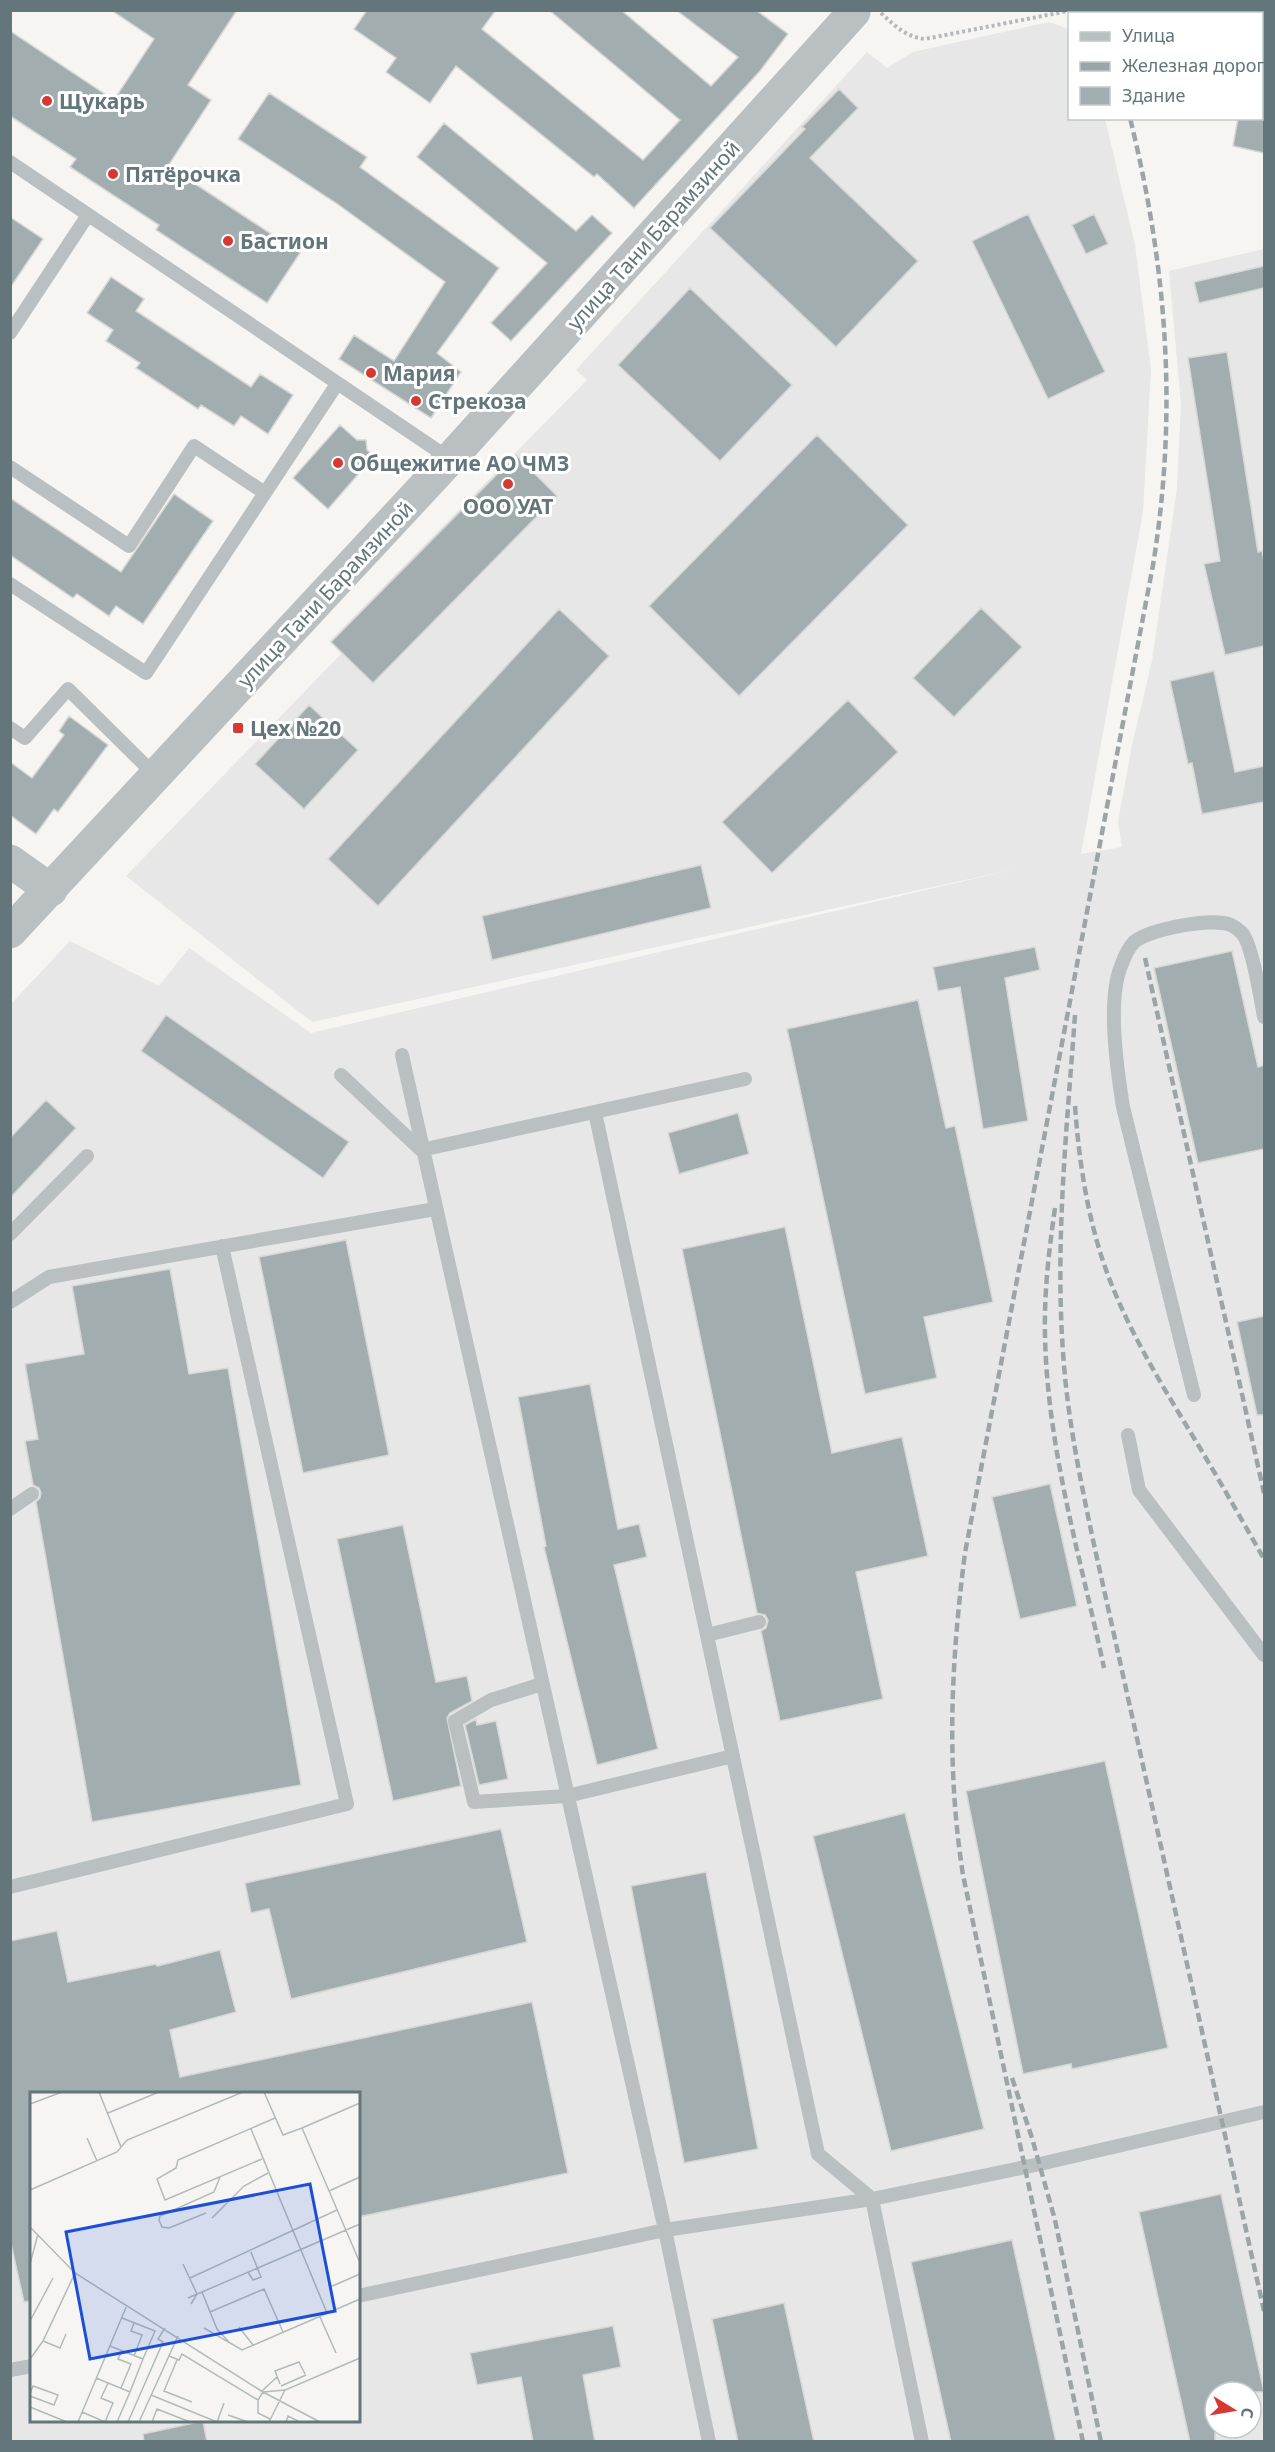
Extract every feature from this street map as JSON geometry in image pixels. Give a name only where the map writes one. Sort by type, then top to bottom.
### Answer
[{"type":"street","name":"улица Тани Барамзиной","points":[[10,932],[862,11]]},
{"type":"street","points":[[10,861],[51,890]]},
{"type":"lane","points":[[10,162],[450,459]]},
{"type":"lane","points":[[10,333],[16,314],[88,215]]},
{"type":"lane","points":[[10,584],[146,673],[337,384]]},
{"type":"lane","points":[[10,467],[129,546],[194,446],[265,493]]},
{"type":"lane","points":[[10,728],[25,738],[68,689],[156,776]]},
{"type":"lane","points":[[1194,1395],[1123,1107],[1117,1069],[1115,1008],[1120,968],[1127,951],[1135,942],[1157,931],[1208,922],[1231,925],[1246,939],[1264,1017]]},
{"type":"lane","points":[[402,1055],[665,2230],[709,2442]]},
{"type":"lane","points":[[341,1075],[422,1150]]},
{"type":"lane","points":[[422,1150],[745,1079]]},
{"type":"lane","points":[[595,1112],[818,2154],[872,2199],[922,2442]]},
{"type":"lane","points":[[10,1234],[87,1156]]},
{"type":"lane","points":[[10,1302],[49,1277],[435,1209]]},
{"type":"lane","points":[[10,1887],[347,1804],[222,1246]]},
{"type":"lane","points":[[1128,1435],[1139,1490],[1264,1655]]},
{"type":"lane","points":[[10,1509],[32,1494]]},
{"type":"lane","points":[[707,1635],[759,1622]]},
{"type":"lane","points":[[542,1684],[491,1700],[456,1721],[474,1802],[567,1796],[733,1756]]},
{"type":"lane","points":[[360,2296],[665,2230],[872,2199],[1040,2164],[1264,2112]]},
{"type":"lane","points":[[10,2370],[30,2366]]},
{"type":"path","points":[[862,11],[916,38],[925,39],[1073,10]]},
{"type":"shaded area","points":[[1049,22],[1068,29],[1068,120],[1105,120],[1135,245],[1151,369],[1143,512],[1081,854],[1122,847],[1118,822],[1132,745],[1152,661],[1177,488],[1181,404],[1169,271],[1264,249],[1264,2441],[11,2441],[10,1005],[70,941],[159,986],[189,948],[311,1033],[1020,868],[312,1022],[126,876],[341,654],[330,641],[587,380],[576,370],[867,52],[887,68],[913,52]]},
{"type":"building","points":[[111,10],[237,10],[188,85],[211,100],[168,166],[300,253],[267,303],[156,230],[159,225],[70,167],[76,159],[10,116],[10,31],[114,100],[154,39]]},
{"type":"building","points":[[367,10],[496,10],[482,29],[643,160],[680,120],[549,10],[621,10],[711,86],[738,57],[676,10],[756,10],[788,34],[760,71],[634,208],[597,174],[594,177],[456,66],[430,103],[386,72],[396,58],[354,29]]},
{"type":"building","points":[[839,89],[858,108],[810,158],[918,261],[836,347],[710,228],[805,129],[802,127]]},
{"type":"building","points":[[269,93],[367,157],[360,167],[499,268],[437,353],[461,372],[431,418],[339,359],[354,335],[394,361],[445,282],[336,203],[238,139]]},
{"type":"building","points":[[1264,118],[1264,153],[1233,146],[1238,120],[1263,120]]},
{"type":"building","points":[[444,123],[576,231],[592,215],[612,233],[511,341],[491,323],[547,263],[417,157]]},
{"type":"building","points":[[1028,214],[1105,372],[1048,399],[972,241]]},
{"type":"building","points":[[1094,214],[1108,244],[1086,254],[1072,225]]},
{"type":"building","points":[[10,217],[43,239],[10,288]]},
{"type":"building","points":[[1264,266],[1264,288],[1199,303],[1194,282]]},
{"type":"building","points":[[111,277],[144,299],[136,311],[251,387],[260,374],[293,395],[268,434],[241,416],[234,426],[201,405],[198,409],[136,368],[140,363],[106,341],[113,330],[87,313]]},
{"type":"building","points":[[690,288],[792,385],[720,461],[618,365]]},
{"type":"building","points":[[1227,352],[1258,552],[1262,551],[1264,561],[1264,646],[1225,655],[1204,564],[1220,561],[1188,358]]},
{"type":"building","name":"Общежитие АО ЧМЗ","points":[[340,425],[357,440],[366,440],[367,450],[374,456],[328,509],[293,478]]},
{"type":"building","points":[[817,435],[908,525],[739,696],[649,606]]},
{"type":"building","points":[[516,455],[557,496],[373,683],[331,642]]},
{"type":"building","points":[[174,494],[213,521],[143,624],[116,606],[109,616],[77,594],[73,598],[10,555],[10,498],[121,572]]},
{"type":"building","points":[[981,608],[1022,647],[954,717],[913,678]]},
{"type":"building","points":[[559,609],[609,656],[378,906],[328,859]]},
{"type":"building","points":[[1214,671],[1235,772],[1264,766],[1264,802],[1202,814],[1192,763],[1188,764],[1170,681]]},
{"type":"building","points":[[848,700],[898,752],[772,873],[722,822]]},
{"type":"building","points":[[309,705],[358,750],[304,809],[255,764]]},
{"type":"building","points":[[69,716],[108,745],[58,812],[54,809],[36,834],[10,815],[10,762],[32,778],[64,735],[59,731]]},
{"type":"building","points":[[701,865],[711,908],[492,960],[482,916]]},
{"type":"building","points":[[1035,947],[1040,970],[1005,978],[1028,1121],[983,1129],[960,987],[938,991],[933,967]]},
{"type":"building","points":[[1232,951],[1258,1067],[1264,1065],[1264,1149],[1198,1163],[1154,968]]},
{"type":"building","points":[[918,1000],[946,1128],[955,1126],[993,1302],[924,1317],[937,1378],[865,1394],[787,1029]]},
{"type":"building","points":[[166,1015],[349,1142],[323,1178],[141,1051]]},
{"type":"building","points":[[46,1100],[76,1128],[10,1198],[10,1138]]},
{"type":"building","points":[[738,1113],[749,1154],[679,1174],[668,1133]]},
{"type":"building","points":[[785,1227],[832,1453],[902,1437],[928,1556],[856,1572],[883,1699],[780,1721],[761,1631],[766,1628],[768,1620],[765,1615],[757,1613],[682,1249]]},
{"type":"building","points":[[346,1240],[389,1455],[303,1473],[259,1257]]},
{"type":"building","points":[[170,1269],[189,1374],[228,1368],[301,1785],[92,1822],[36,1502],[41,1493],[39,1488],[33,1485],[25,1441],[38,1439],[25,1364],[84,1354],[72,1286]]},
{"type":"building","points":[[1264,1316],[1264,1415],[1257,1415],[1237,1322]]},
{"type":"building","points":[[590,1384],[618,1529],[639,1524],[647,1557],[614,1565],[658,1749],[597,1765],[544,1547],[546,1546],[518,1397]]},
{"type":"building","points":[[1050,1484],[1077,1606],[1020,1619],[992,1497]]},
{"type":"building","points":[[403,1525],[436,1682],[467,1676],[472,1701],[450,1713],[447,1718],[461,1786],[393,1801],[337,1539]]},
{"type":"building","points":[[476,1719],[477,1725],[496,1721],[508,1779],[479,1785],[465,1725]]},
{"type":"building","points":[[1105,1761],[1168,2048],[1072,2069],[1071,2064],[1023,2074],[966,1791]]},
{"type":"building","points":[[905,1813],[984,2129],[891,2151],[813,1836]]},
{"type":"building","points":[[501,1829],[527,1942],[291,1999],[269,1909],[251,1913],[245,1883]]},
{"type":"building","points":[[706,1872],[758,2149],[684,2163],[631,1886]]},
{"type":"building","points":[[57,1931],[68,1982],[156,1964],[157,1966],[220,1950],[236,2012],[170,2030],[180,2077],[532,2002],[568,2173],[360,2217],[360,2092],[30,2092],[30,2301],[24,2302],[10,2239],[10,1941]]},
{"type":"building","points":[[1221,2194],[1261,2380],[1203,2380],[1203,2440],[1215,2440],[1215,2442],[1190,2442],[1139,2212]]},
{"type":"building","points":[[1012,2240],[1056,2442],[951,2442],[911,2262]]},
{"type":"building","points":[[784,2303],[814,2442],[738,2442],[712,2319]]},
{"type":"building","points":[[613,2326],[621,2367],[583,2375],[595,2442],[533,2442],[521,2377],[477,2385],[470,2353]]},
{"type":"building","points":[[203,2422],[207,2442],[144,2442],[143,2434]]},
{"type":"railway","points":[[1083,2442],[963,1875],[954,1794],[952,1714],[956,1634],[965,1553],[1153,565],[1161,508],[1165,452],[1165,340],[1153,230],[1130,120]]},
{"type":"railway","points":[[1145,958],[1264,1493]]},
{"type":"railway","points":[[1075,1015],[1063,1183],[1060,1268],[1063,1352],[1071,1423],[1093,1540],[1264,2311]]},
{"type":"railway","points":[[1075,1106],[1089,1208],[1114,1291],[1148,1360],[1264,1559]]},
{"type":"railway","points":[[1055,1208],[1045,1303],[1047,1377],[1058,1461],[1104,1668]]},
{"type":"railway","points":[[1012,2078],[1055,2220],[1101,2442]]},
{"type":"place","name":"Щукарь","points":[[47,101]]},
{"type":"place","name":"Пятёрочка","points":[[113,174]]},
{"type":"place","name":"Бастион","points":[[228,241]]},
{"type":"place","name":"Мария","points":[[371,373]]},
{"type":"place","name":"Стрекоза","points":[[416,401]]},
{"type":"place","name":"Общежитие АО ЧМЗ","points":[[338,463]]},
{"type":"place","name":"ООО УАТ","points":[[508,484]]},
{"type":"place","name":"Цех №20","points":[[238,728]]}]
